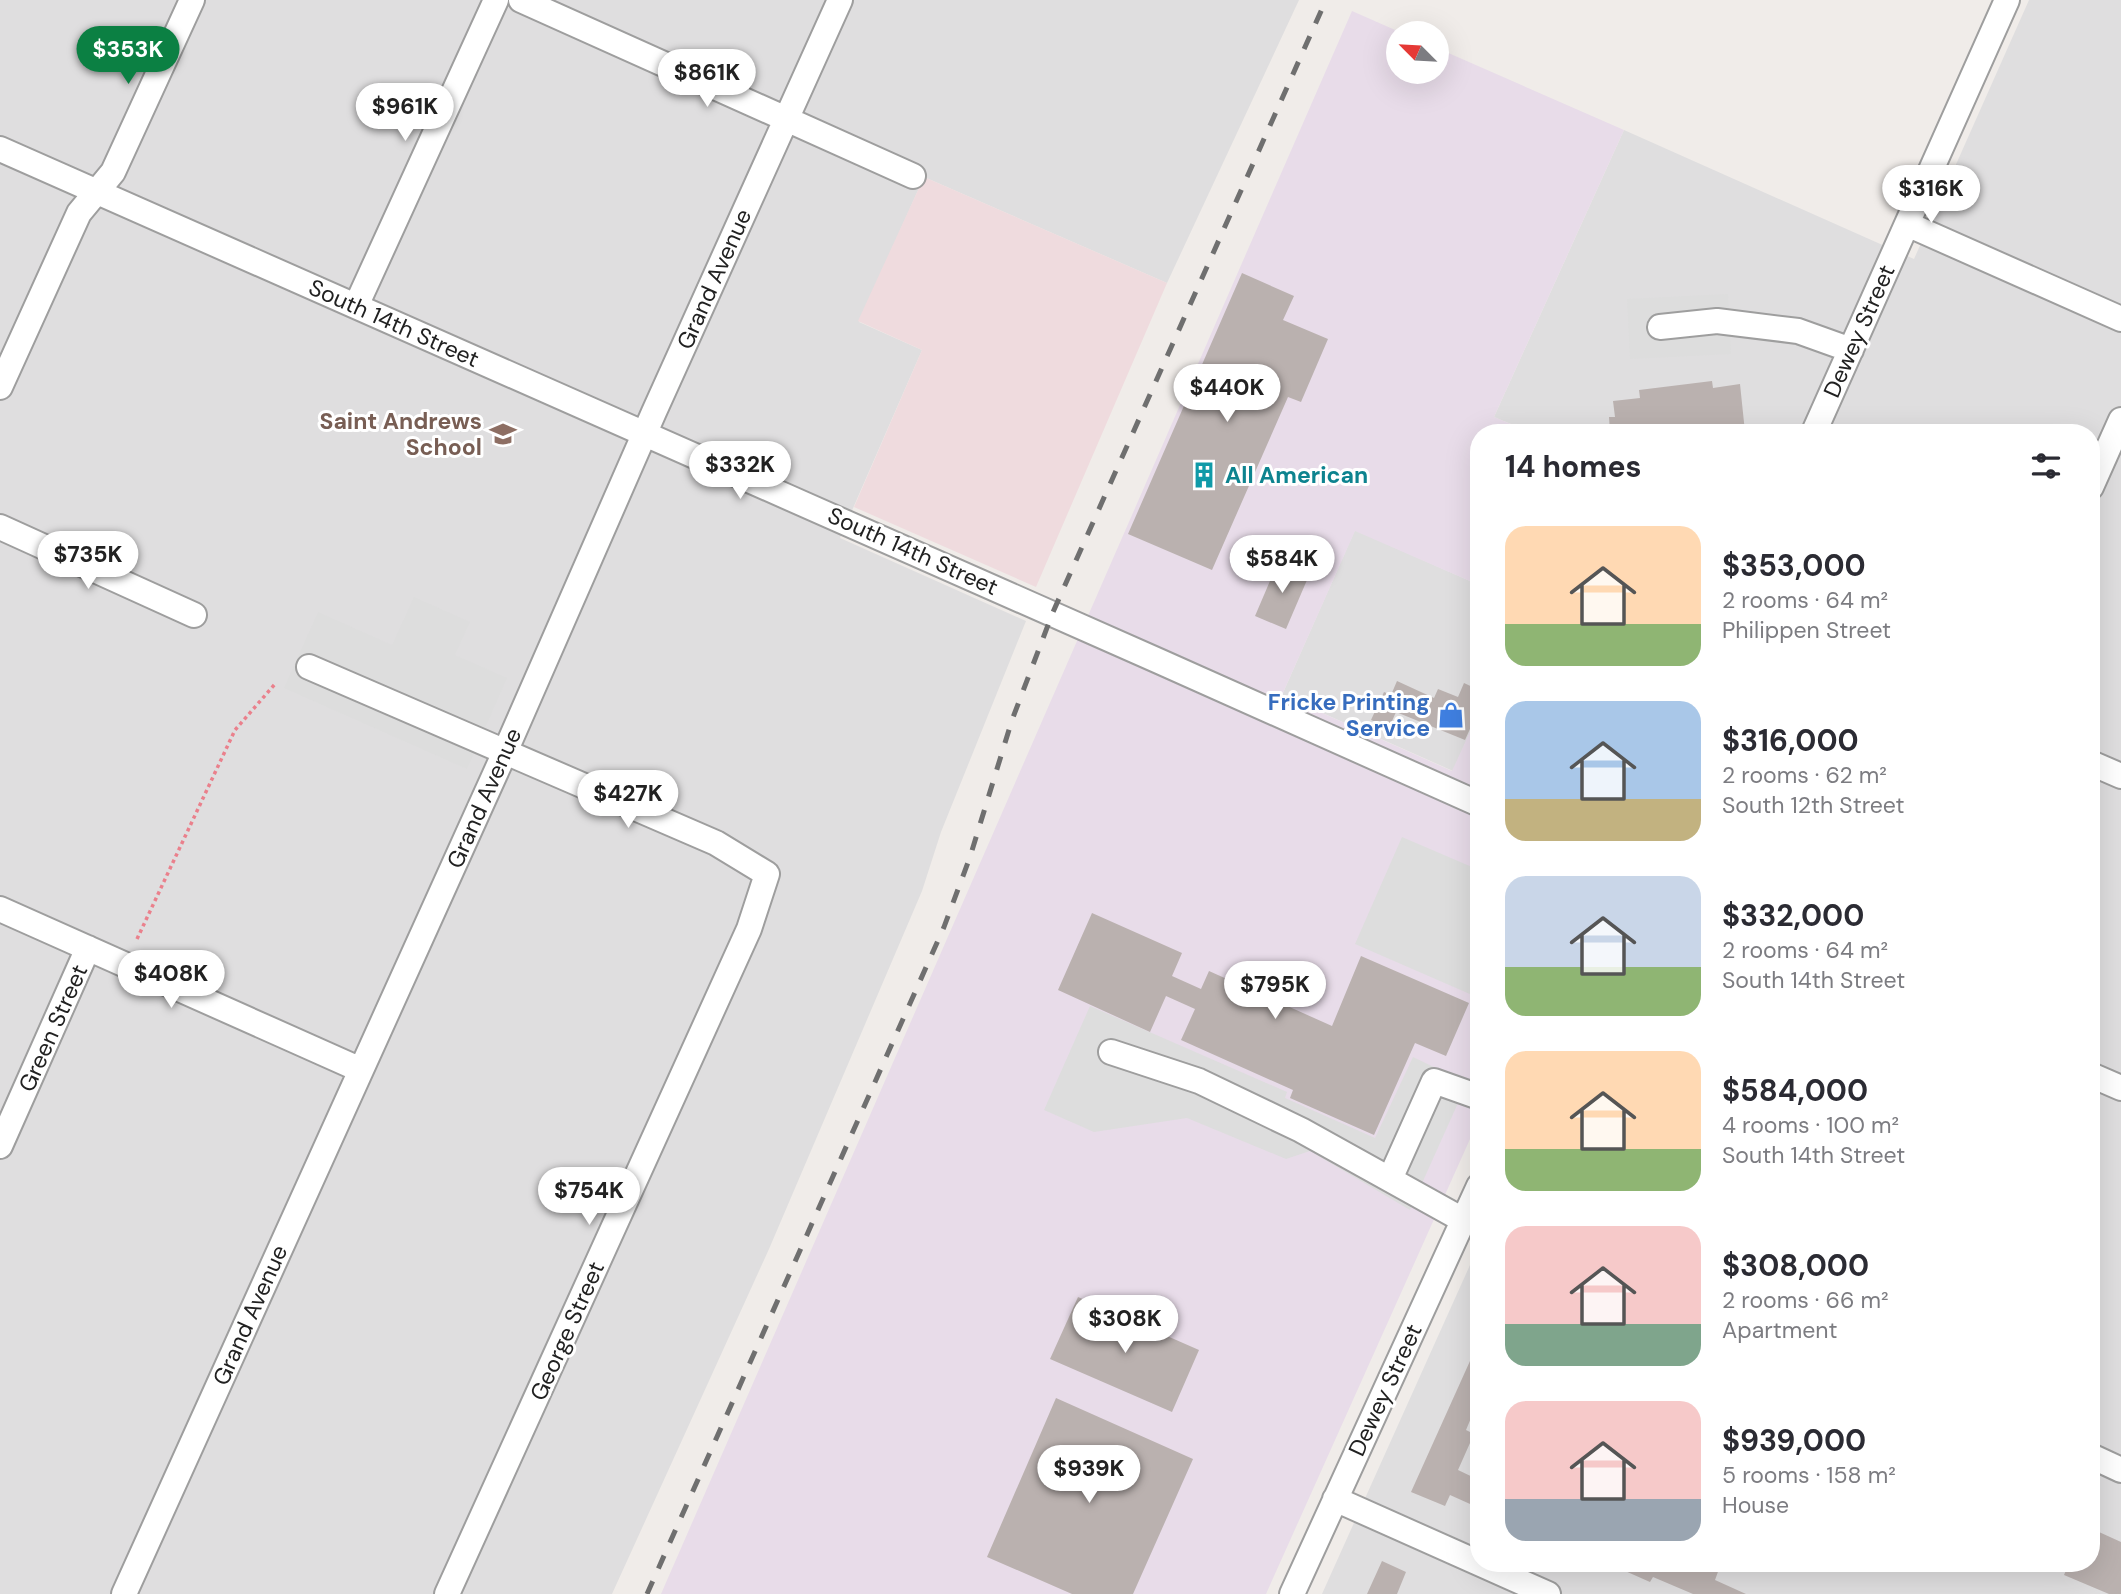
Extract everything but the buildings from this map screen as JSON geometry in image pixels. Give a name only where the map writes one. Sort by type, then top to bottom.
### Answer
[{"type":"street","points":[[0,387],[79,213],[113,172],[191,0]]},
{"type":"street","points":[[356,306],[496,0]]},
{"type":"street","points":[[521,0],[913,176]]},
{"type":"street","name":"Grand Avenue","points":[[124,1594],[505,752],[840,0]]},
{"type":"street","name":"Dewey Street","points":[[1818,424],[2007,0]]},
{"type":"street","name":"South 14th Street","points":[[0,149],[645,435],[1053,612],[1470,800]]},
{"type":"street","points":[[1907,223],[2121,319]]},
{"type":"street","points":[[1660,327],[1717,321],[1798,331],[1851,349]]},
{"type":"street","points":[[2100,467],[2121,420]]},
{"type":"street","points":[[0,527],[194,615]]},
{"type":"street","points":[[309,667],[505,752]]},
{"type":"street","name":"George Street","points":[[447,1594],[748,929],[767,874],[716,843],[505,752]]},
{"type":"street","points":[[2100,767],[2121,776]]},
{"type":"street","points":[[0,909],[361,1070]]},
{"type":"street","name":"Green Street","points":[[0,1146],[88,948]]},
{"type":"street","points":[[1111,1052],[1199,1081],[1301,1130],[1463,1220]]},
{"type":"street","points":[[2100,1079],[2121,1088]]},
{"type":"street","points":[[1390,1179],[1434,1081],[1470,1094]]},
{"type":"street","name":"Dewey Street","points":[[1292,1594],[1470,1205]]},
{"type":"street","points":[[2100,1461],[2121,1470]]},
{"type":"street","points":[[1335,1499],[1470,1559]]},
{"type":"street","points":[[1499,1572],[1548,1594]]},
{"type":"path","points":[[138,939],[235,730],[275,684]]},
{"type":"shaded area","points":[[0,0],[1299,0],[1167,283],[924,177],[859,322],[922,350],[840,538],[1026,621],[941,832],[922,891],[769,1249],[612,1594],[0,1594]]},
{"type":"shaded area","points":[[2029,0],[2121,0],[2121,1594],[1322,1594],[1470,1265],[1470,1572],[2100,1572],[2100,424],[1511,424],[1494,417],[1624,130],[1914,259]]},
{"type":"shaded area","points":[[1352,11],[1386,26],[1386,84],[1449,84],[1449,53],[1624,130],[1494,417],[1511,424],[1470,424],[1470,581],[1355,531],[1282,695],[1452,771],[1470,732],[1470,1139],[1266,1594],[661,1594]]},
{"type":"shaded area","points":[[924,177],[1167,283],[1036,587],[854,507],[922,350],[858,321]]},
{"type":"shaded area","points":[[1728,294],[1731,354],[1630,359],[1627,299]]},
{"type":"shaded area","points":[[1355,530],[1470,581],[1470,732],[1453,771],[1282,695]]},
{"type":"shaded area","points":[[414,597],[470,622],[455,655],[507,678],[467,769],[284,688],[318,612],[392,645]]},
{"type":"shaded area","points":[[1402,837],[1470,866],[1470,994],[1355,944]]},
{"type":"shaded area","points":[[1090,1006],[1287,1092],[1285,1098],[1375,1138],[1413,1057],[1467,1083],[1410,1210],[1310,1151],[1286,1159],[1187,1118],[1094,1132],[1044,1110]]},
{"type":"railway","points":[[647,1594],[944,927],[970,857],[1012,720],[1053,612],[1326,0]]},
{"type":"place","name":"Saint Andrews School","points":[[503,434]]},
{"type":"place","name":"All American","points":[[1204,475]]},
{"type":"place","name":"Fricke Printing Service","points":[[1451,715]]}]
